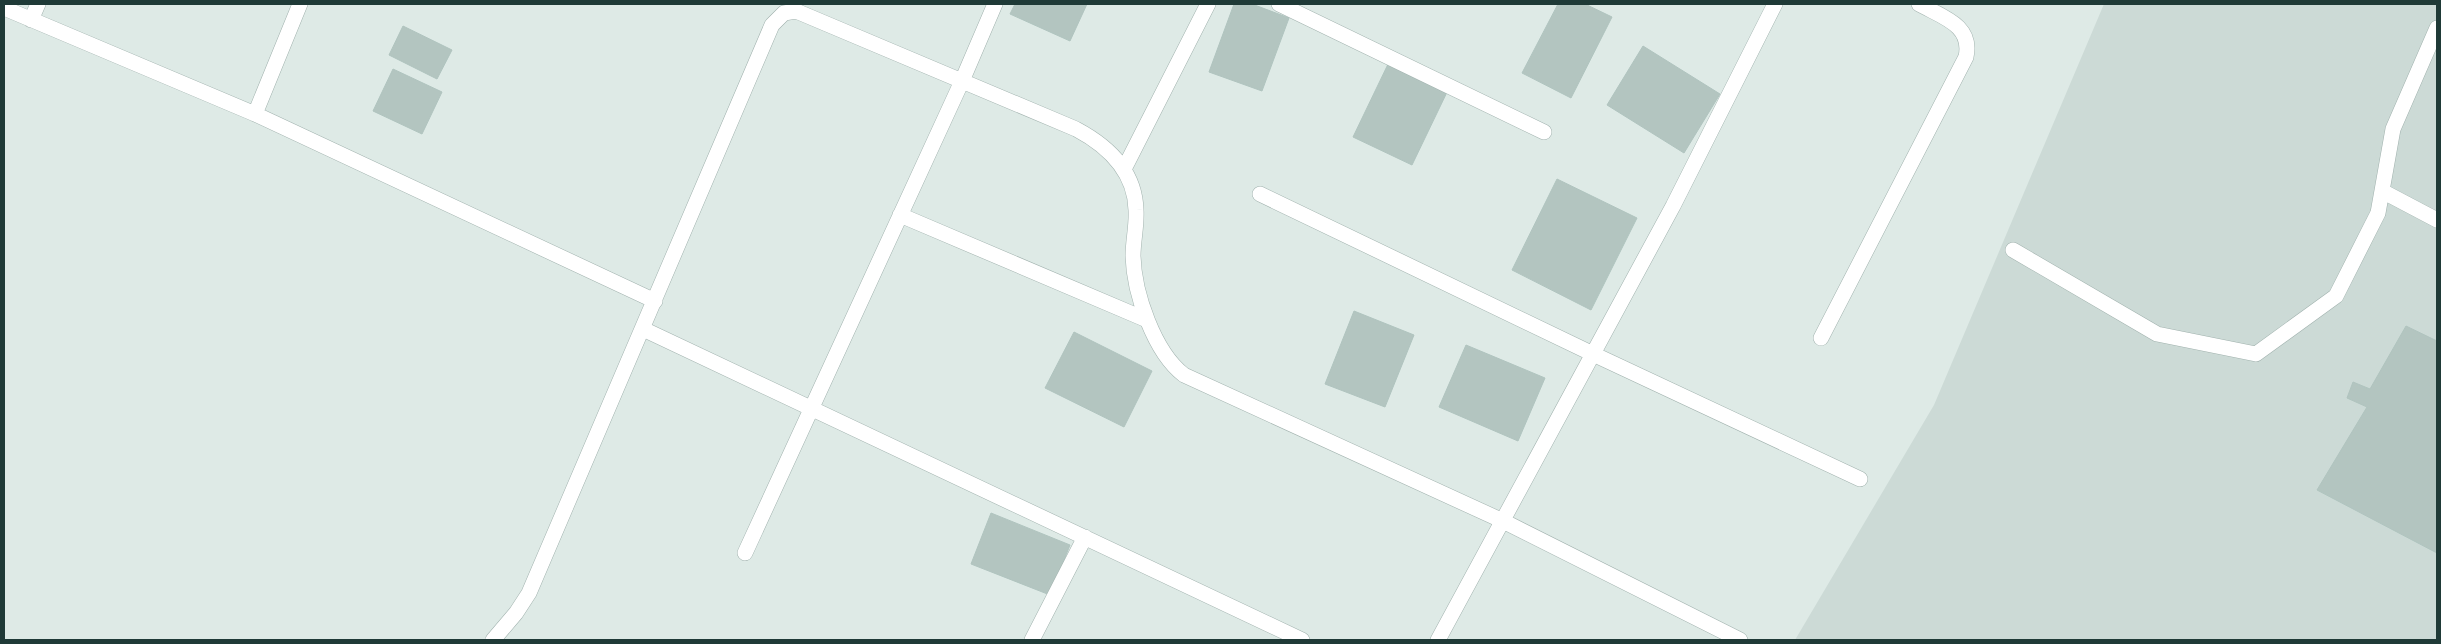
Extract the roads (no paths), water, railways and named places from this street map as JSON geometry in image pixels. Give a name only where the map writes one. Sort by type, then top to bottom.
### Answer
[{"type":"street","points":[[31,20],[38,4]]},
{"type":"street","points":[[255,114],[300,4]]},
{"type":"street","points":[[744,553],[962,81],[995,4]]},
{"type":"street","points":[[1124,169],[1208,4]]},
{"type":"street","points":[[1278,4],[1544,132]]},
{"type":"street","points":[[1821,338],[1966,57],[1968,46],[1966,35],[1958,26],[1919,4]]},
{"type":"street","points":[[1438,640],[1673,206],[1773,5]]},
{"type":"street","points":[[4,8],[255,114],[655,301]]},
{"type":"street","points":[[493,640],[516,613],[529,593],[772,25],[784,13],[796,11],[1076,129],[1094,139],[1112,153],[1124,169],[1133,190],[1136,210],[1133,256],[1147,320],[1165,357],[1184,375],[1503,521],[1740,640]]},
{"type":"street","points":[[2013,250],[2157,334],[2256,354],[2336,296],[2378,213],[2393,129],[2437,28]]},
{"type":"street","points":[[2382,192],[2437,220]]},
{"type":"street","points":[[1260,194],[1593,354],[1860,479]]},
{"type":"street","points":[[900,215],[1147,320]]},
{"type":"street","points":[[643,329],[1302,640]]},
{"type":"street","points":[[1032,640],[1085,537]]}]
